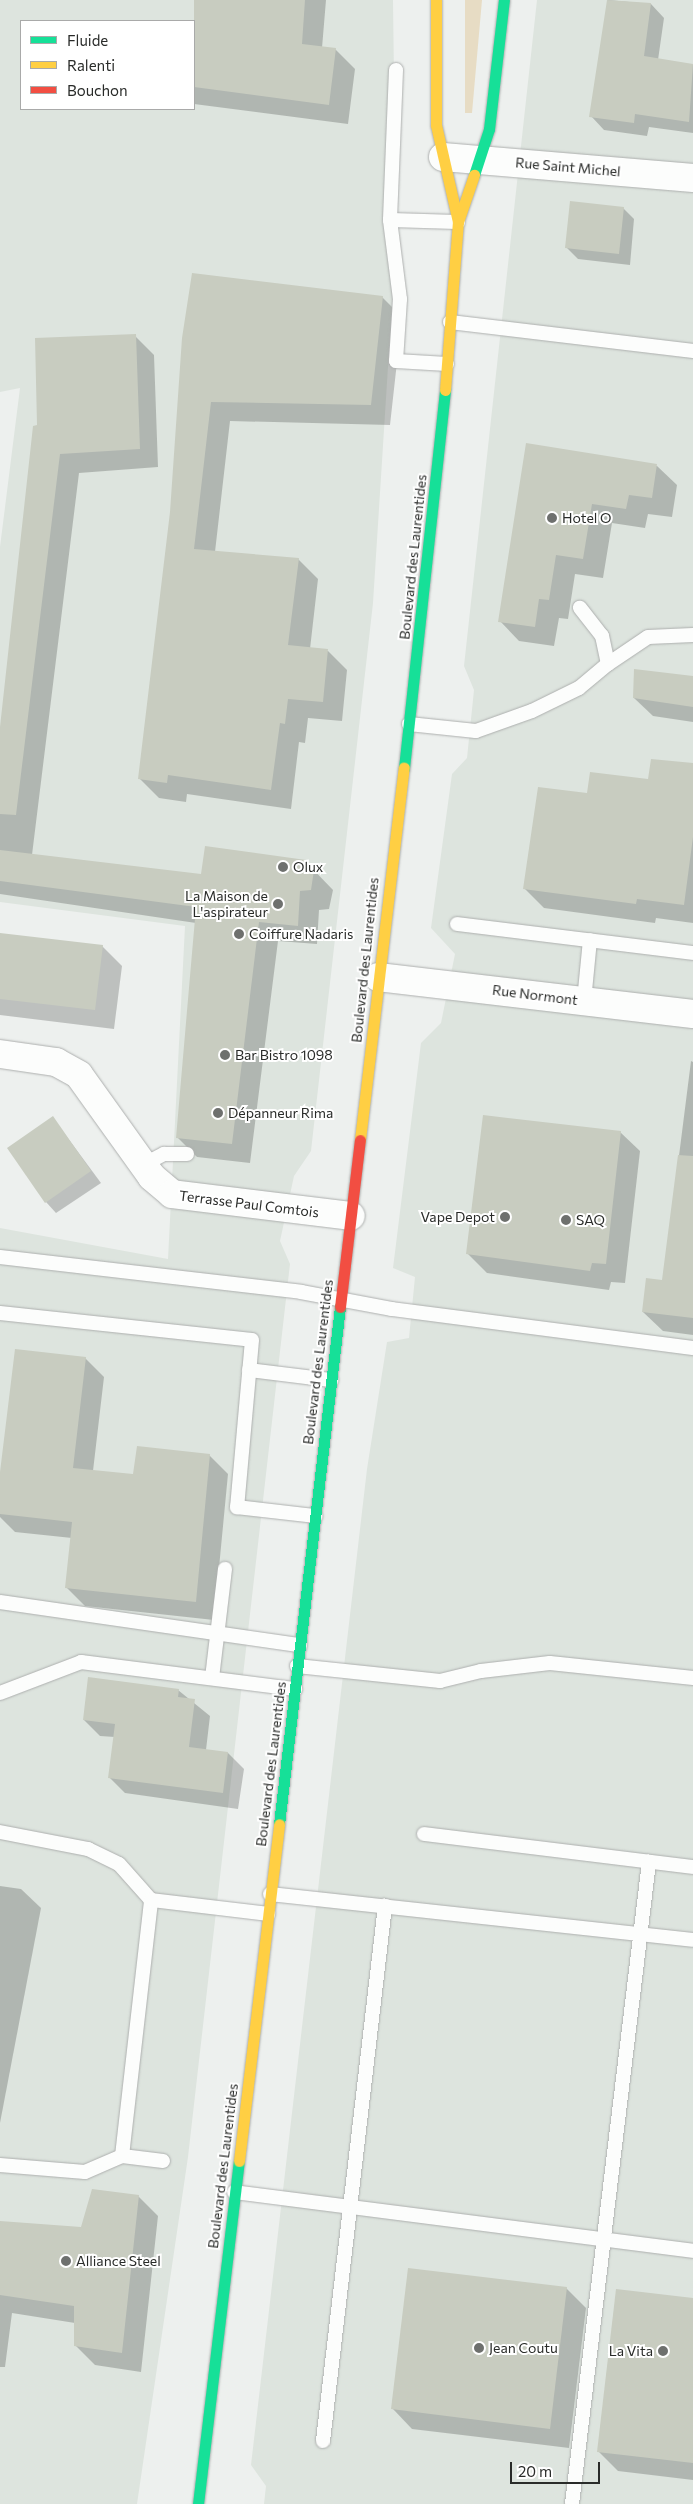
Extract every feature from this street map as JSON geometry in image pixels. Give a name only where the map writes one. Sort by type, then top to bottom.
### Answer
[{"type":"main road","name":"Boulevard des Laurentides","points":[[436,0],[436,125],[458,222]]},
{"type":"main road","name":"Boulevard des Laurentides","points":[[198,2504],[409,724],[447,364],[458,222],[489,129],[504,0]]},
{"type":"street","name":"Rue Saint Michel","points":[[443,157],[693,178]]},
{"type":"street","name":"Rue Normont","points":[[378,977],[693,1014]]},
{"type":"street","name":"Terrasse Paul Comtois","points":[[0,1054],[56,1062],[79,1075],[144,1165],[163,1188],[181,1197],[351,1216]]},
{"type":"lane","points":[[396,70],[390,220],[400,299],[396,361],[447,364]]},
{"type":"lane","points":[[390,220],[458,222]]},
{"type":"lane","points":[[450,322],[693,351]]},
{"type":"lane","points":[[580,608],[602,636],[608,664]]},
{"type":"lane","points":[[409,724],[476,731],[496,726],[565,696],[648,637],[693,635]]},
{"type":"lane","points":[[457,924],[693,953]]},
{"type":"lane","points":[[584,1000],[590,940]]},
{"type":"lane","points":[[144,1165],[164,1154],[187,1154]]},
{"type":"lane","points":[[0,1258],[340,1299],[693,1348]]},
{"type":"lane","points":[[0,1313],[252,1340],[237,1507],[315,1516]]},
{"type":"lane","points":[[249,1370],[331,1380]]},
{"type":"lane","points":[[212,1678],[224,1569]]},
{"type":"lane","points":[[0,1602],[300,1645]]},
{"type":"lane","points":[[0,1693],[81,1662],[295,1689]]},
{"type":"lane","points":[[298,1666],[440,1682],[481,1671],[550,1663],[693,1678]]},
{"type":"lane","points":[[0,1832],[57,1841],[95,1852],[119,1864],[151,1900],[268,1914]]},
{"type":"lane","points":[[424,1834],[693,1867]]},
{"type":"lane","points":[[572,2504],[649,1862]]},
{"type":"lane","points":[[270,1894],[693,1940]]},
{"type":"lane","points":[[122,2156],[151,1900]]},
{"type":"lane","points":[[323,2441],[385,1906]]},
{"type":"lane","points":[[0,2165],[85,2172],[122,2156],[163,2161]]},
{"type":"lane","points":[[234,2192],[693,2251]]},
{"type":"shaded area","points":[[0,0],[393,0],[396,241],[373,603],[311,1151],[294,1176],[280,1241],[290,1264],[188,2157],[137,2504],[0,2504],[0,1228],[168,1259],[185,926],[0,902],[0,547],[20,388],[0,392]]},
{"type":"shaded area","points":[[465,0],[482,0],[472,113],[465,113]]},
{"type":"shaded area","points":[[537,0],[693,0],[693,2504],[264,2504],[266,2486],[251,2465],[367,1469],[387,1342],[409,1338],[415,1277],[393,1268],[421,1043],[441,1023],[455,954],[431,928],[452,774],[467,758],[474,690],[464,666]]},
{"type":"building","points":[[194,0],[305,0],[302,44],[336,48],[329,105],[195,87]]},
{"type":"building","points":[[607,0],[651,3],[644,56],[693,64],[689,122],[635,114],[634,123],[589,117]]},
{"type":"building","points":[[570,201],[624,207],[619,254],[565,248]]},
{"type":"building","points":[[192,273],[383,296],[371,405],[211,402],[194,549],[299,558],[288,645],[328,649],[323,702],[288,699],[285,724],[280,723],[271,790],[168,775],[167,783],[138,779],[170,512],[182,338]]},
{"type":"building","points":[[136,334],[140,449],[60,454],[16,815],[0,814],[0,727],[33,426],[37,425],[35,338]]},
{"type":"building","points":[[526,443],[657,464],[652,498],[629,495],[626,509],[592,504],[583,559],[556,555],[549,600],[539,599],[535,627],[498,622]]},
{"type":"building","points":[[634,669],[693,676],[693,707],[633,698]]},
{"type":"building","points":[[651,759],[693,763],[693,837],[684,905],[637,899],[636,904],[523,889],[538,787],[587,793],[590,772],[648,779]]},
{"type":"building","points":[[205,846],[306,860],[314,870],[311,890],[300,891],[298,926],[259,922],[232,1144],[176,1138],[196,907],[0,881],[0,850],[201,874]]},
{"type":"building","points":[[0,933],[103,945],[95,1010],[0,999]]},
{"type":"building","points":[[483,1115],[621,1131],[606,1264],[592,1263],[590,1271],[466,1254]]},
{"type":"building","points":[[53,1116],[91,1171],[45,1203],[7,1148]]},
{"type":"building","points":[[678,1155],[693,1156],[693,1318],[642,1312],[646,1278],[662,1280]]},
{"type":"building","points":[[15,1349],[86,1357],[73,1468],[133,1474],[137,1446],[210,1454],[196,1602],[65,1588],[72,1522],[0,1514],[0,1472]]},
{"type":"building","points":[[88,1677],[179,1689],[178,1697],[195,1699],[189,1747],[228,1752],[223,1793],[108,1778],[115,1724],[83,1720]]},
{"type":"building","name":"Alliance Steel","points":[[92,2189],[139,2195],[122,2353],[74,2346],[74,2306],[0,2295],[0,2221],[81,2227]]},
{"type":"building","name":"Jean Coutu","points":[[408,2268],[567,2287],[550,2429],[391,2409]]},
{"type":"building","points":[[616,2289],[693,2298],[693,2463],[597,2452]]},
{"type":"traffic: fast","points":[[474,175],[489,129],[504,0]]},
{"type":"traffic: fast","points":[[404,768],[445,390]]},
{"type":"traffic: fast","points":[[279,1824],[340,1307]]},
{"type":"traffic: fast","points":[[198,2504],[239,2161]]},
{"type":"traffic: slow","points":[[436,0],[436,125],[458,222]]},
{"type":"traffic: slow","points":[[445,390],[458,222],[474,175]]},
{"type":"traffic: slow","points":[[360,1140],[404,768]]},
{"type":"traffic: slow","points":[[239,2161],[279,1824]]},
{"type":"traffic: jam","points":[[340,1307],[360,1140]]},
{"type":"place","name":"Hotel O","points":[[552,518]]},
{"type":"place","name":"Olux","points":[[283,867]]},
{"type":"place","name":"La Maison de L'aspirateur","points":[[278,904]]},
{"type":"place","name":"Coiffure Nadaris","points":[[239,934]]},
{"type":"place","name":"Bar Bistro 1098","points":[[225,1055]]},
{"type":"place","name":"Dépanneur Rima","points":[[218,1113]]},
{"type":"place","name":"Vape Depot","points":[[505,1217]]},
{"type":"place","name":"SAQ","points":[[566,1220]]},
{"type":"place","name":"Alliance Steel","points":[[66,2261]]},
{"type":"place","name":"Jean Coutu","points":[[479,2348]]},
{"type":"place","name":"La Vita","points":[[663,2351]]}]
